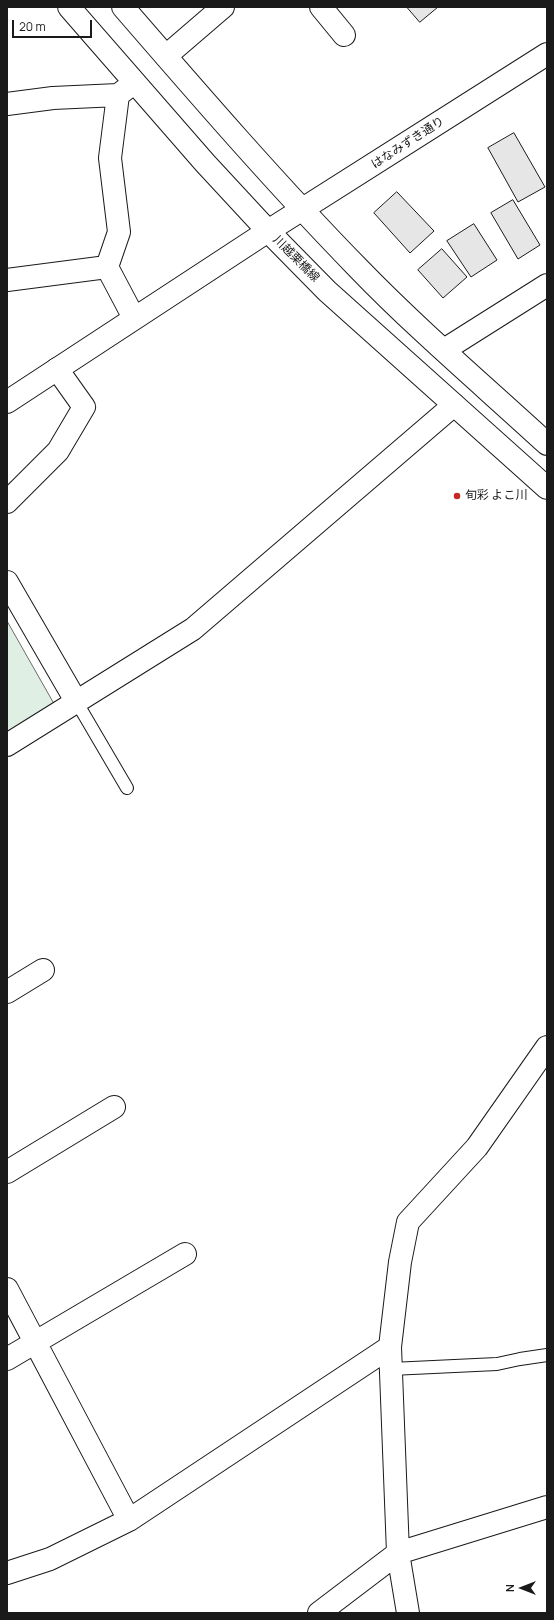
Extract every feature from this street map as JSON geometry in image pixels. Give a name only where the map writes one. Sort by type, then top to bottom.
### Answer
[{"type":"street","name":"川越栗橋線","points":[[68,7],[126,89],[204,163],[327,291],[547,488]]},
{"type":"street","points":[[123,7],[240,141],[358,269],[547,444]]},
{"type":"street","points":[[166,56],[223,7]]},
{"type":"street","points":[[321,7],[344,35]]},
{"type":"street","name":"はなみずき通り","points":[[7,402],[268,231],[547,54]]},
{"type":"street","points":[[7,104],[126,89],[110,158],[119,232],[107,267],[134,318]]},
{"type":"street","points":[[7,280],[107,267]]},
{"type":"street","points":[[444,350],[547,285]]},
{"type":"street","points":[[7,502],[58,451],[84,407],[57,369]]},
{"type":"street","points":[[7,745],[193,629],[454,405]]},
{"type":"street","points":[[7,582],[76,701]]},
{"type":"street","points":[[7,992],[43,970]]},
{"type":"street","points":[[408,1613],[398,1553],[390,1347],[400,1262],[408,1222],[477,1147],[547,1047]]},
{"type":"street","points":[[7,1172],[114,1107]]},
{"type":"street","points":[[7,1359],[186,1254]]},
{"type":"street","points":[[7,1288],[129,1520]]},
{"type":"street","points":[[7,1572],[50,1559],[129,1520],[390,1347]]},
{"type":"street","points":[[319,1613],[398,1553],[547,1508]]},
{"type":"lane","points":[[76,701],[127,788]]},
{"type":"lane","points":[[391,1369],[497,1364],[520,1359],[547,1356]]},
{"type":"green space","points":[[7,621],[57,709],[7,751]]},
{"type":"building","points":[[407,7],[438,7],[420,22]]},
{"type":"building","points":[[514,133],[545,187],[518,202],[488,148]]},
{"type":"building","points":[[397,192],[434,231],[410,253],[374,213]]},
{"type":"building","points":[[513,200],[540,245],[518,259],[491,213]]},
{"type":"building","points":[[474,224],[497,260],[471,277],[447,241]]},
{"type":"building","points":[[442,249],[467,277],[443,298],[418,270]]},
{"type":"place","name":"旬彩 よこ川","points":[[457,496]]}]
